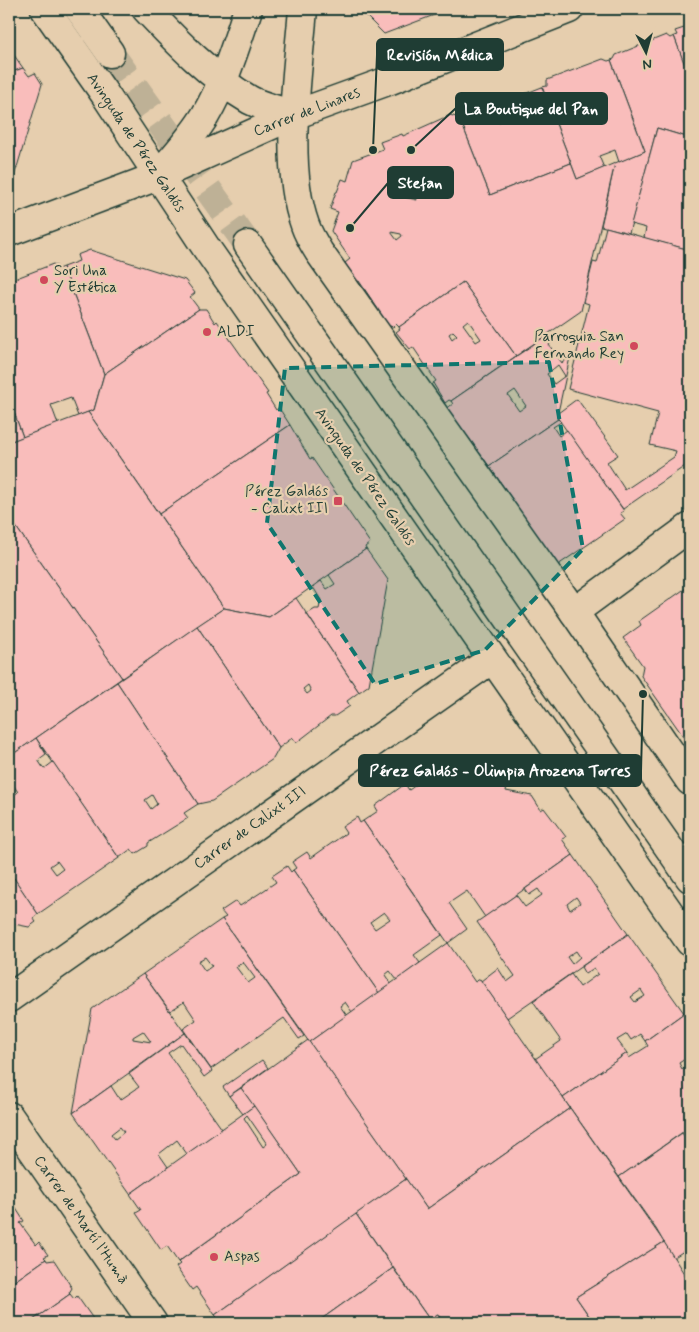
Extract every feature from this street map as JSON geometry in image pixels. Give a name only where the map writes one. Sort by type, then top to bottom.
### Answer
[{"type":"main road","name":"Avinguda de Pérez Galdós","points":[[45,9],[104,93],[207,249],[690,942]]},
{"type":"main road","name":"Avinguda de Pérez Galdós","points":[[79,9],[117,48],[99,9]]},
{"type":"main road","points":[[146,9],[166,31],[223,82],[252,101],[294,115]]},
{"type":"main road","points":[[158,176],[193,135],[206,114],[223,82],[248,9]]},
{"type":"main road","points":[[303,9],[294,115],[295,173],[305,226],[319,252],[574,612],[690,781]]},
{"type":"main road","name":"Carrer de Linares","points":[[9,232],[158,176],[294,115],[388,81],[569,9]]},
{"type":"main road","points":[[690,850],[255,240],[690,878]]},
{"type":"main road","points":[[574,612],[690,528]]},
{"type":"main road","name":"Carrer de Calixt III","points":[[9,998],[492,659]]},
{"type":"main road","name":"Carrer de Martí l’Humà","points":[[9,1116],[153,1323]]},
{"type":"highlighted area","points":[[549,362],[583,549],[485,650],[375,684],[267,523],[285,368]]},
{"type":"building","points":[[359,9],[450,9],[384,34]]},
{"type":"building","points":[[690,26],[690,73],[687,72],[674,36],[677,35],[675,31]]},
{"type":"building","points":[[666,35],[670,38],[674,36],[690,79],[690,138],[657,128],[629,233],[601,226],[615,163],[645,151],[611,60],[616,55]]},
{"type":"building","points":[[9,48],[23,68],[9,73]]},
{"type":"building","points":[[603,59],[611,60],[645,151],[619,162],[615,150],[599,156],[604,168],[577,179],[542,87],[547,86],[547,80]]},
{"type":"building","points":[[23,68],[29,76],[35,73],[42,84],[12,182],[9,183],[9,73]]},
{"type":"building","points":[[542,87],[571,163],[490,195],[460,119],[493,106],[499,122],[516,116],[509,100]]},
{"type":"building","points":[[450,115],[456,117],[457,120],[460,119],[490,195],[571,163],[577,179],[615,163],[581,311],[516,356],[463,282],[399,327],[396,324],[393,327],[387,325],[378,309],[345,263],[350,259],[331,231],[338,212],[330,209],[342,179],[347,181],[353,160],[383,149],[380,142],[402,134],[403,136]],"holes":[[[414,190],[417,200],[399,196]],[[391,232],[401,234],[402,236],[397,240]]]},
{"type":"building","points":[[657,128],[690,138],[690,250],[644,238],[646,228],[631,224]]},
{"type":"building","name":"Parroquia San Fernando Rey","points":[[606,227],[690,250],[690,456],[688,464],[623,509],[557,417],[558,413],[577,399],[618,455],[607,462],[625,490],[674,457],[676,451],[650,445],[658,413],[568,389],[589,304],[583,302],[593,262],[597,263]]},
{"type":"building","points":[[90,250],[185,280],[195,293],[190,297],[199,309],[104,374],[63,267],[79,261],[77,255]]},
{"type":"building","points":[[53,264],[58,269],[63,267],[104,374],[94,410],[78,416],[71,398],[51,405],[58,424],[23,437],[9,399],[9,281]]},
{"type":"building","points":[[463,282],[516,356],[451,401],[449,400],[445,403],[433,383],[436,381],[413,347],[410,349],[396,332],[400,329],[399,327]],"holes":[[[468,320],[481,339],[476,342],[463,324]],[[453,331],[457,335],[452,339],[449,334]]]},
{"type":"building","points":[[199,309],[206,309],[215,323],[217,321],[268,393],[266,394],[276,410],[279,408],[290,425],[159,514],[88,412],[94,410],[104,374]]},
{"type":"building","points":[[547,335],[551,342],[549,345],[562,363],[570,357],[558,419],[489,466],[447,408],[453,404],[451,401]],"holes":[[[558,365],[565,376],[554,384],[547,374]],[[515,390],[526,406],[519,411],[508,395]]]},
{"type":"building","points":[[9,399],[23,437],[9,442]]},
{"type":"building","points":[[88,412],[224,608],[122,678],[9,517],[9,442]]},
{"type":"building","points":[[558,419],[561,422],[553,427],[559,436],[567,430],[624,511],[620,513],[625,519],[558,565],[489,466]]},
{"type":"building","points":[[290,425],[310,459],[312,458],[370,543],[365,547],[366,549],[269,617],[224,608],[159,514]]},
{"type":"building","points":[[9,517],[122,678],[9,757]]},
{"type":"building","points":[[366,549],[388,580],[369,685],[359,692],[307,614],[315,609],[319,609],[321,600],[313,587],[321,581],[327,589],[335,584],[329,575]]},
{"type":"building","points":[[686,588],[690,591],[690,746],[641,676],[643,666],[623,638],[641,625],[639,621]]},
{"type":"building","points":[[296,598],[359,692],[347,701],[350,706],[335,716],[331,716],[296,743],[292,738],[279,748],[197,626],[224,608],[269,617]],"holes":[[[308,685],[311,691],[307,694],[303,689]]]},
{"type":"building","points":[[197,626],[279,748],[273,759],[212,801],[198,804],[117,682]]},
{"type":"building","points":[[117,682],[198,804],[184,813],[188,818],[148,843],[148,846],[135,854],[131,849],[119,858],[36,738]],"holes":[[[152,795],[157,804],[151,809],[145,800]]]},
{"type":"building","points":[[36,738],[46,754],[38,760],[44,769],[53,762],[119,858],[38,914],[9,871],[9,799],[18,792],[9,779],[9,757]],"holes":[[[57,861],[63,869],[56,874],[50,866]]]},
{"type":"building","points":[[446,775],[507,786],[506,791],[532,796],[541,810],[544,808],[566,837],[562,839],[573,855],[485,917],[467,891],[449,903],[467,929],[448,943],[363,821],[378,811],[375,806],[405,784],[409,790],[427,777],[445,781]]},
{"type":"building","points":[[357,817],[360,823],[363,821],[442,935],[414,955],[420,963],[397,980],[390,971],[385,975],[391,984],[379,993],[293,870],[296,868],[292,862],[307,852],[311,858],[346,833],[342,827]],"holes":[[[384,912],[390,919],[375,929],[370,922]]]},
{"type":"building","points":[[573,855],[628,934],[507,1018],[481,981],[498,968],[507,982],[515,976],[477,922],[516,895],[525,907],[542,895],[538,889],[529,895],[525,889]],"holes":[[[576,897],[580,903],[570,910],[567,904]],[[576,951],[580,957],[572,964],[567,957]]]},
{"type":"building","points":[[287,866],[291,872],[293,870],[379,993],[352,1012],[345,1002],[340,1006],[347,1016],[309,1042],[222,919],[226,917],[221,911],[236,901],[240,906],[260,893],[276,882],[272,876]]},
{"type":"building","points":[[14,878],[38,914],[33,918],[36,922],[29,927],[9,923],[9,880]]},
{"type":"building","points":[[222,919],[304,1036],[299,1039],[284,1018],[211,1069],[183,1029],[196,1020],[184,1002],[170,1011],[143,974]],"holes":[[[205,957],[212,966],[205,971],[198,961]],[[243,962],[255,978],[248,983],[236,967]]]},
{"type":"building","points":[[628,934],[684,1013],[645,1041],[640,1034],[631,1040],[627,1034],[617,1040],[627,1053],[563,1098],[535,1059],[561,1041],[533,1001],[571,974],[580,987],[598,974],[594,968],[585,974],[581,967]],"holes":[[[641,990],[645,996],[635,1002],[631,997]]]},
{"type":"building","points":[[448,943],[475,982],[480,979],[570,1108],[427,1209],[309,1042]]},
{"type":"building","points":[[143,974],[185,1033],[73,1113],[92,1009]],"holes":[[[143,1031],[151,1042],[133,1039],[133,1037]]]},
{"type":"building","points":[[684,1013],[690,1022],[690,1060],[688,1057],[679,1063],[682,1069],[690,1063],[690,1127],[619,1177],[563,1098],[627,1053],[629,1058],[648,1046],[645,1041]]},
{"type":"building","points":[[185,1033],[212,1071],[204,1077],[181,1044],[168,1053],[222,1129],[187,1154],[177,1140],[159,1154],[168,1167],[130,1194],[73,1113],[111,1086],[120,1100],[139,1087],[129,1074]],"holes":[[[120,1127],[124,1132],[115,1139],[111,1134]]]},
{"type":"building","points":[[308,1040],[406,1179],[215,1315],[196,1287],[192,1290],[176,1267],[180,1264],[178,1262],[301,1174],[241,1088]]},
{"type":"building","points":[[262,1060],[268,1068],[229,1096],[223,1087]]},
{"type":"building","points":[[241,1088],[254,1106],[243,1114],[229,1096]]},
{"type":"building","points":[[254,1106],[301,1174],[178,1262],[167,1246],[161,1250],[136,1213],[141,1210],[130,1194]],"holes":[[[247,1115],[267,1144],[263,1147],[244,1118]]]},
{"type":"building","points":[[570,1108],[664,1242],[576,1297],[589,1316],[577,1323],[443,1323],[438,1314],[429,1319],[356,1214],[406,1179],[427,1209]]},
{"type":"building","points":[[682,1133],[690,1144],[690,1247],[673,1258],[656,1229],[619,1177]]},
{"type":"building","points":[[9,1207],[11,1209],[15,1207],[24,1221],[20,1223],[36,1245],[39,1242],[48,1255],[44,1257],[46,1259],[9,1285]]},
{"type":"building","points":[[356,1214],[393,1268],[316,1323],[214,1323],[212,1321],[217,1317],[215,1315]]},
{"type":"building","points":[[664,1242],[690,1283],[690,1323],[594,1323],[576,1297]]},
{"type":"building","points":[[46,1259],[47,1261],[54,1260],[72,1288],[70,1294],[29,1323],[9,1323],[9,1285]]},
{"type":"building","points":[[393,1268],[429,1319],[423,1323],[316,1323]]},
{"type":"building","points":[[70,1294],[74,1299],[77,1296],[96,1323],[29,1323]]},
{"type":"building","points":[[438,1314],[443,1323],[423,1323],[429,1319]]},
{"type":"building","points":[[589,1316],[594,1323],[577,1323]]},
{"type":"tunnel","points":[[110,53],[248,245]]},
{"type":"place","name":"Revisión Médica","points":[[373,150]]},
{"type":"place","name":"La Boutique del Pan","points":[[411,150]]},
{"type":"place","name":"Stefan","points":[[350,228]]},
{"type":"place","name":"Sori Una Y Estética","points":[[44,280]]},
{"type":"place","name":"ALDI","points":[[207,332]]},
{"type":"place","name":"Parroquia San Fernando Rey","points":[[634,346]]},
{"type":"place","name":"Pérez Galdós - Calixt III","points":[[338,501]]},
{"type":"place","name":"Pérez Galdós - Olimpia Arozena Torres","points":[[643,694]]},
{"type":"place","name":"Aspas","points":[[214,1257]]}]
